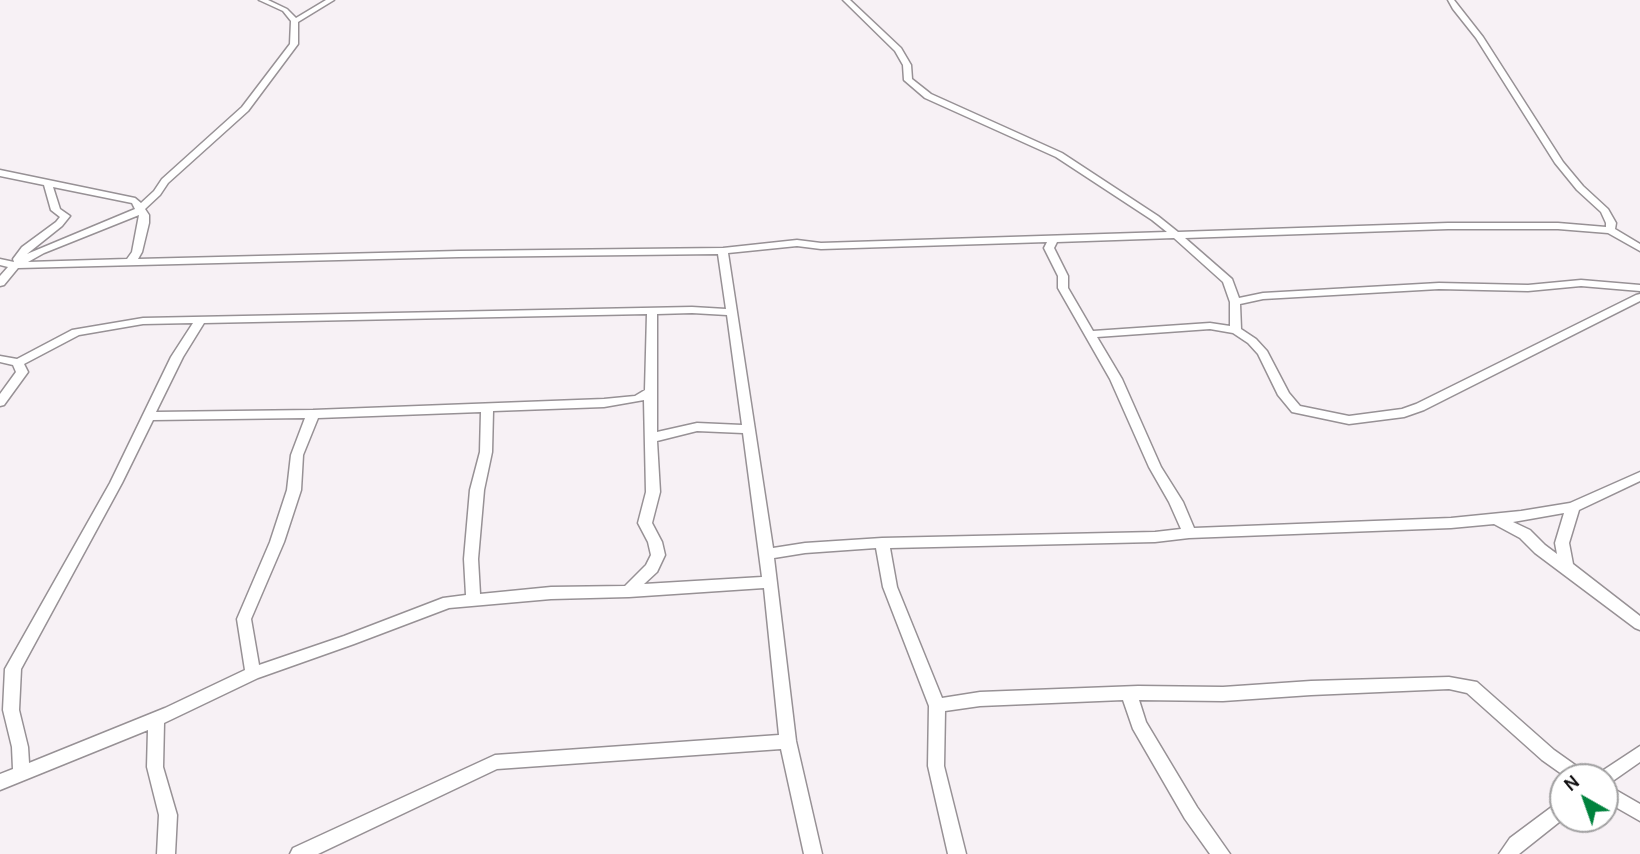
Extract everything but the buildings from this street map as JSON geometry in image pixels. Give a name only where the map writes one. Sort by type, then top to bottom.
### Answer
[{"type":"street","points":[[15,265],[40,251],[132,217],[165,181],[246,109],[294,44],[295,21],[285,10],[262,0]]},
{"type":"street","points":[[295,21],[331,0]]},
{"type":"street","points":[[846,0],[898,50],[907,65],[908,80],[928,96],[1059,155],[1155,218],[1176,235],[1228,281],[1235,302],[1236,330]]},
{"type":"street","points":[[1451,0],[1479,37],[1559,163],[1580,188],[1605,211],[1611,223],[1610,230]]},
{"type":"street","points":[[0,173],[48,185],[130,198],[141,209],[144,223],[137,252],[130,263]]},
{"type":"street","points":[[0,283],[26,248],[50,232],[65,216],[56,210],[48,185]]},
{"type":"street","points":[[1134,236],[1154,227],[1155,218]]},
{"type":"street","points":[[0,262],[15,265],[459,254],[723,251],[797,243],[821,246],[1448,226],[1558,226],[1610,230],[1640,248]]},
{"type":"street","points":[[1054,239],[1049,248],[1063,276],[1063,288],[1116,379],[1155,467],[1176,502],[1189,533]]},
{"type":"street","points":[[723,251],[767,554],[768,582],[788,741],[813,854]]},
{"type":"street","points":[[1235,302],[1263,296],[1439,286],[1528,288],[1580,283],[1640,288]]},
{"type":"street","points":[[1092,334],[1210,326],[1236,330],[1263,353],[1283,395],[1296,409],[1349,420],[1396,414],[1420,407],[1640,297]]},
{"type":"street","points":[[629,591],[652,568],[658,555],[655,542],[645,523],[653,492],[652,312]]},
{"type":"street","points":[[0,359],[18,363],[76,332],[143,321],[731,312]]},
{"type":"street","points":[[21,773],[20,747],[11,710],[13,669],[116,483],[177,357],[200,320]]},
{"type":"street","points":[[0,402],[22,372],[18,363]]},
{"type":"street","points":[[150,416],[313,414],[604,403],[638,399],[650,392],[652,383]]},
{"type":"street","points":[[473,598],[471,559],[477,490],[486,452],[487,408]]},
{"type":"street","points":[[253,673],[244,619],[277,542],[294,490],[297,455],[313,414]]},
{"type":"street","points":[[651,437],[697,427],[749,429]]},
{"type":"street","points":[[767,554],[805,548],[882,543],[1154,537],[1189,533],[1451,523],[1573,507],[1640,476]]},
{"type":"street","points":[[1566,568],[1562,543],[1573,507]]},
{"type":"street","points":[[1493,519],[1525,534],[1540,549],[1640,624]]},
{"type":"street","points":[[882,543],[890,587],[937,706],[936,766],[957,854]]},
{"type":"street","points":[[0,782],[156,719],[253,673],[349,640],[448,601],[768,582]]},
{"type":"street","points":[[937,706],[980,699],[1223,694],[1449,683],[1471,687],[1559,763]]},
{"type":"street","points":[[1129,694],[1139,723],[1191,813],[1221,854]]},
{"type":"street","points":[[156,719],[155,767],[169,815],[166,854]]},
{"type":"street","points":[[299,854],[495,762],[788,741]]},
{"type":"street","points":[[1619,768],[1640,753]]},
{"type":"street","points":[[1619,800],[1640,813]]},
{"type":"street","points":[[1508,854],[1516,844],[1549,819]]}]
